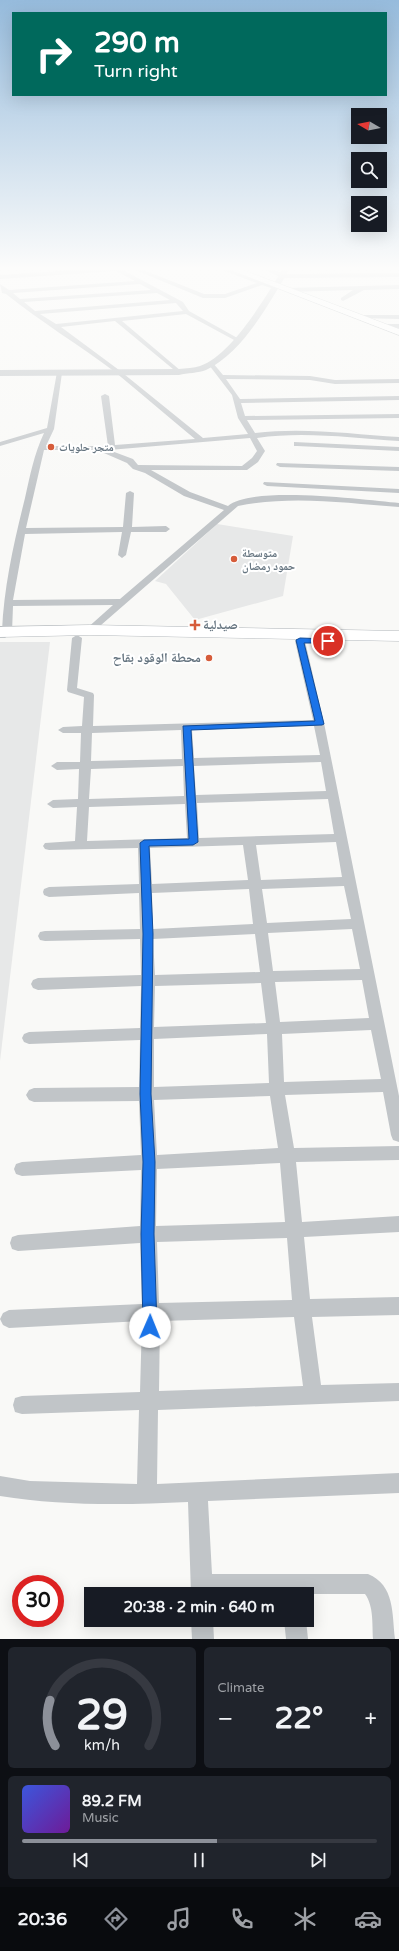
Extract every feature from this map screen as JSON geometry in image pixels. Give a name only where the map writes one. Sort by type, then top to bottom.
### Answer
[{"type":"main road","points":[[2,634],[399,636]]},
{"type":"main road","points":[[83,634],[399,642]]},
{"type":"street","points":[[78,343],[117,371],[201,440]]},
{"type":"street","points":[[145,343],[179,372]]},
{"type":"street","points":[[0,374],[193,371],[211,364],[230,350],[235,343]]},
{"type":"street","points":[[136,467],[244,468],[255,460],[261,451],[242,418],[235,395],[211,364]]},
{"type":"street","points":[[2,634],[21,531],[41,448],[50,428],[59,373]]},
{"type":"street","points":[[222,377],[310,378],[335,382],[399,381]]},
{"type":"street","points":[[105,396],[112,448]]},
{"type":"street","points":[[236,401],[279,398],[362,400],[399,398]]},
{"type":"street","points":[[242,418],[399,416]]},
{"type":"street","points":[[0,444],[50,428]]},
{"type":"street","points":[[41,448],[97,449],[264,434],[308,434],[399,439]]},
{"type":"street","points":[[297,444],[399,449]]},
{"type":"street","points":[[97,449],[130,461],[136,467],[148,471],[187,494],[230,509]]},
{"type":"street","points":[[280,465],[399,469]]},
{"type":"street","points":[[267,484],[399,491]]},
{"type":"street","points":[[122,555],[127,530],[130,493]]},
{"type":"street","points":[[81,844],[89,695],[72,690],[83,634],[123,602],[235,504],[250,500],[311,498],[399,505]]},
{"type":"street","points":[[21,531],[166,529]]},
{"type":"street","points":[[8,603],[123,602]]},
{"type":"street","points":[[300,640],[326,758],[399,1135]]},
{"type":"street","points":[[64,730],[319,724]]},
{"type":"street","points":[[186,728],[193,842]]},
{"type":"street","points":[[57,766],[326,758]]},
{"type":"street","points":[[53,804],[333,795]]},
{"type":"street","points":[[49,846],[341,838]]},
{"type":"street","points":[[249,841],[268,976],[274,1028],[278,1090],[287,1155],[302,1308],[313,1394]]},
{"type":"street","points":[[144,843],[148,934],[146,1094],[149,1162],[148,1234],[151,1312],[147,1494]]},
{"type":"street","points":[[49,892],[349,881]]},
{"type":"street","points":[[45,936],[148,934],[357,924]]},
{"type":"street","points":[[38,984],[148,982],[268,976],[367,974]]},
{"type":"street","points":[[29,1038],[378,1024]]},
{"type":"street","points":[[34,1095],[146,1094],[390,1086]]},
{"type":"street","points":[[22,1169],[287,1155],[399,1153]]},
{"type":"street","points":[[18,1243],[148,1234],[294,1230],[399,1224]]},
{"type":"street","points":[[9,1319],[151,1312],[399,1306]]},
{"type":"street","points":[[22,1405],[399,1392]]},
{"type":"street","points":[[0,1486],[30,1491],[147,1494],[399,1483]]},
{"type":"street","points":[[198,1492],[201,1587]]},
{"type":"street","points":[[314,1588],[368,1584],[372,1586],[378,1593],[384,1639]]},
{"type":"street","points":[[202,1627],[203,1639]]},
{"type":"street","points":[[296,1627],[297,1639]]},
{"type":"shaded area","name":"متوسطة حمود رمضان","points":[[217,524],[293,536],[283,596],[195,620],[166,584],[155,581]]},
{"type":"shaded area","points":[[0,642],[50,642],[0,1061]]},
{"type":"place","name":"متجر حلويات","points":[[51,447]]},
{"type":"place","name":"متوسطة حمود رمضان","points":[[234,559]]},
{"type":"place","name":"صيدلية","points":[[195,625]]},
{"type":"place","name":"محطة الوقود بقاح","points":[[209,658]]},
{"type":"route","points":[[150,1327],[151,1312],[148,1234],[149,1162],[146,1094],[148,934],[144,843],[193,842],[186,728],[319,724],[300,640],[328,641]]}]
